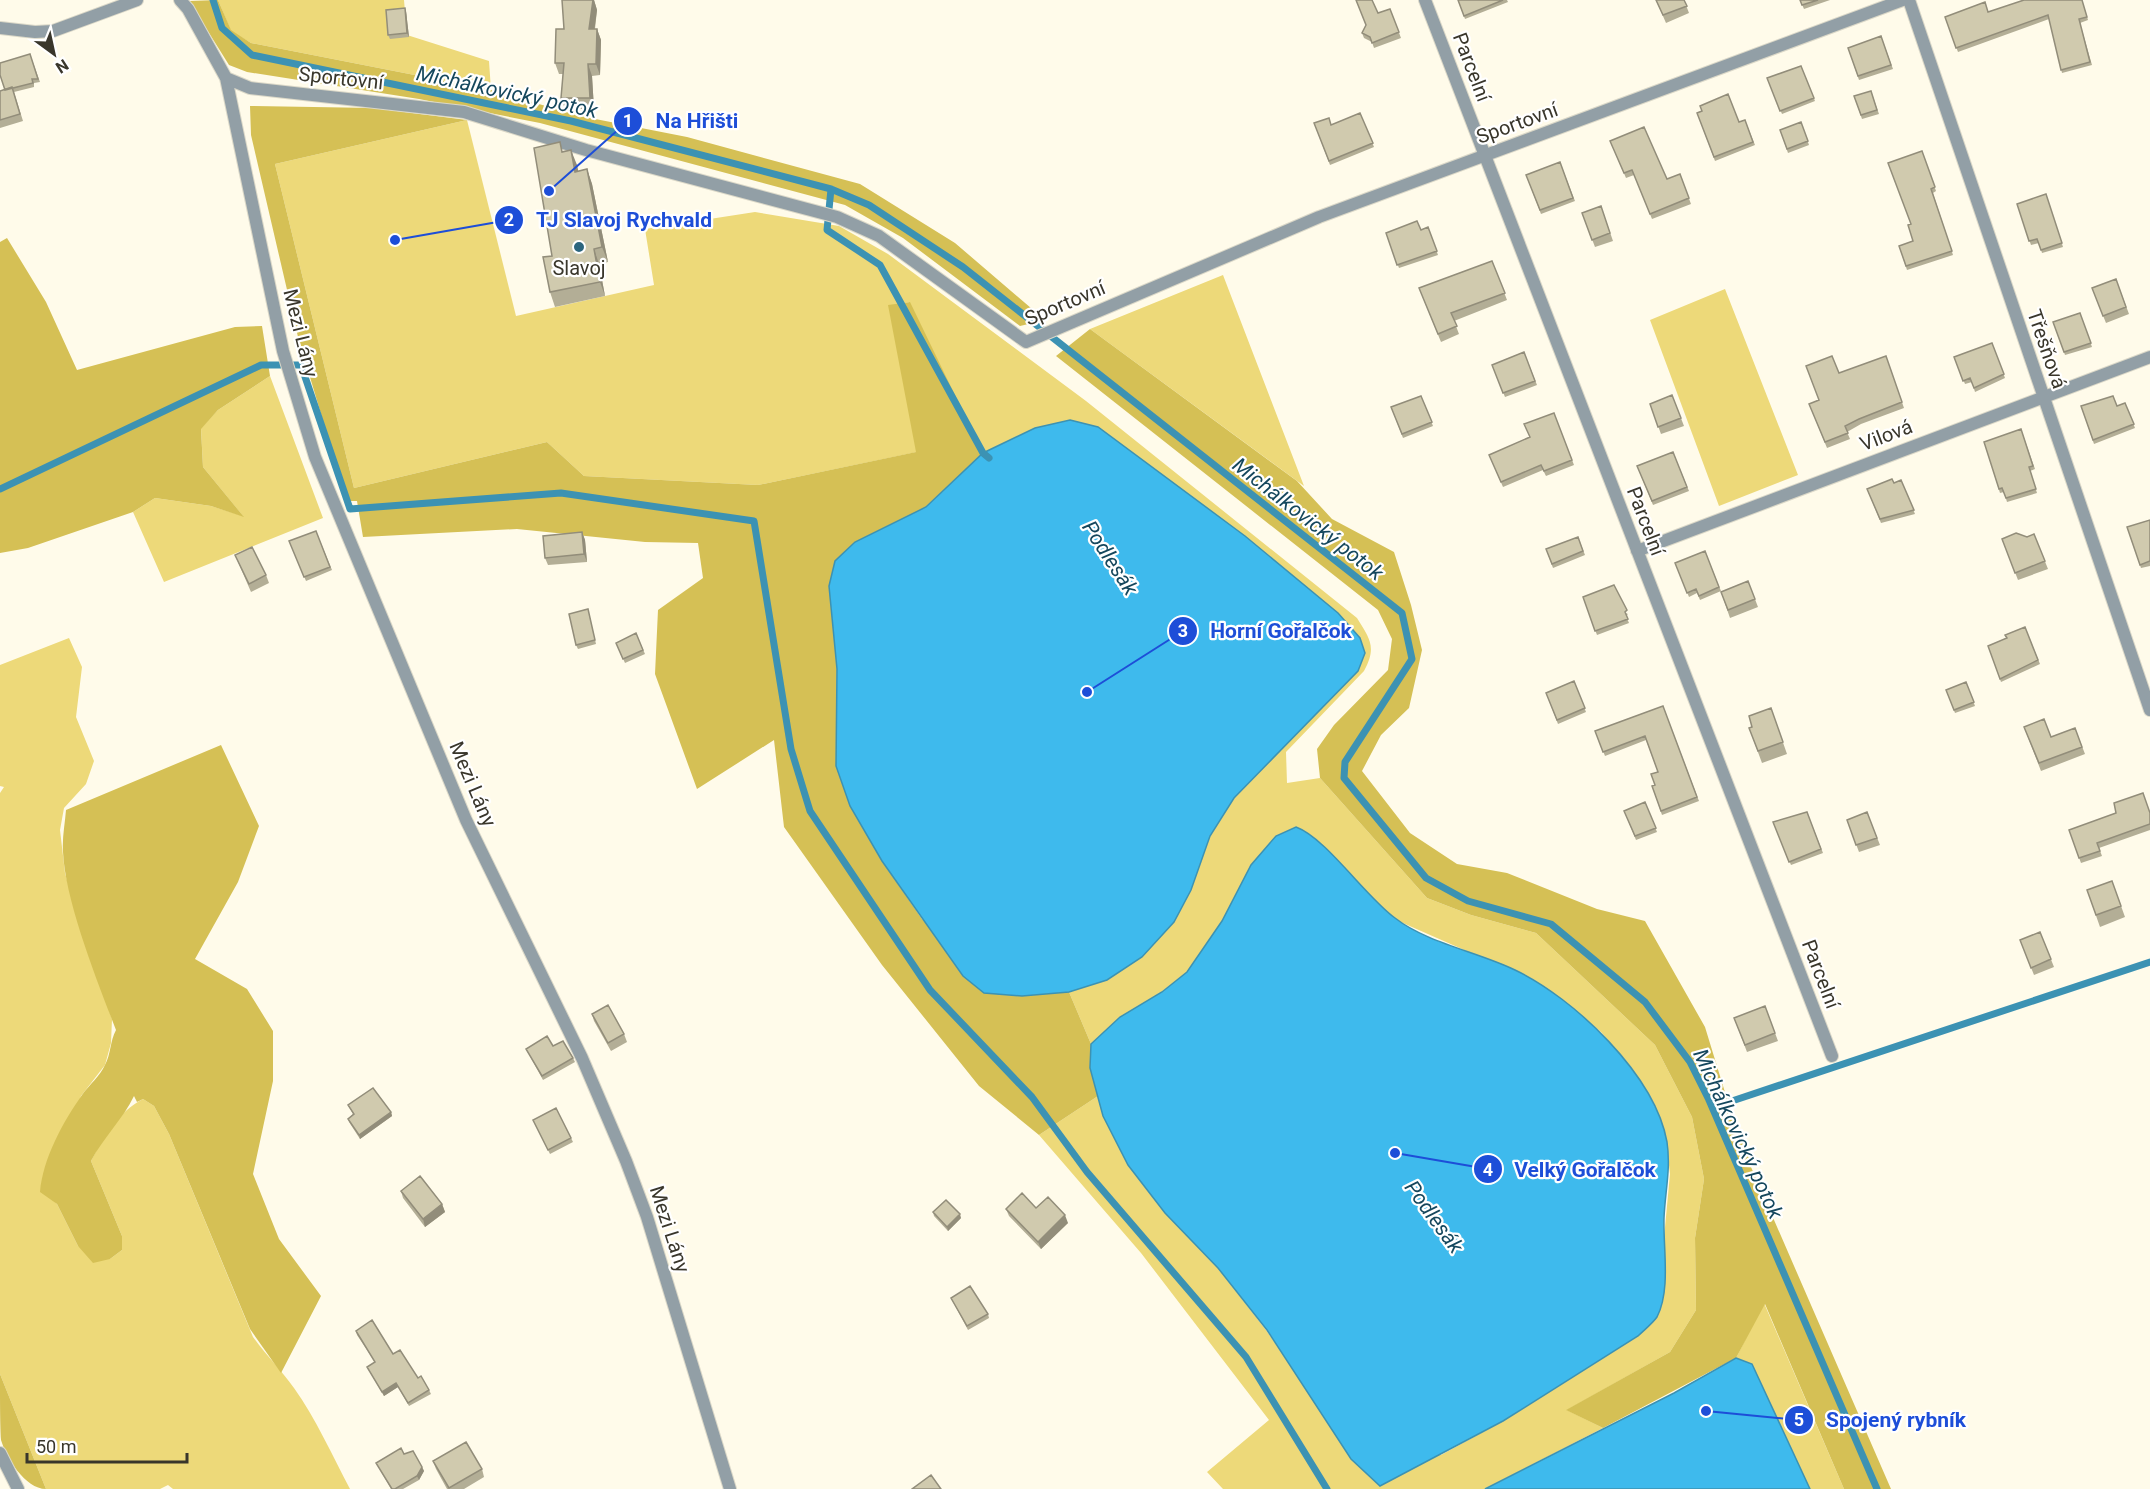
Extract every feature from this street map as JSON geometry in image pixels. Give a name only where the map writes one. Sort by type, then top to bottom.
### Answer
[{"type":"street","points":[[0,28],[35,32],[53,31],[138,0]]},
{"type":"street","points":[[180,0],[188,9],[226,78]]},
{"type":"street","name":"Parcelní","points":[[1425,0],[1832,1056]]},
{"type":"street","name":"Sportovní","points":[[226,78],[250,88],[464,112],[586,150],[837,217],[879,236],[1026,342],[1318,217],[1903,0]]},
{"type":"street","name":"Třešňová","points":[[1909,0],[2150,710]]},
{"type":"street","name":"Mezi Lány","points":[[226,78],[283,351],[315,457],[466,820],[582,1058],[626,1161],[667,1280],[703,1408],[730,1489]]},
{"type":"street","name":"Vilová","points":[[1637,551],[2150,357]]},
{"type":"street","points":[[0,1453],[18,1489]]},
{"type":"shaded area","points":[[218,0],[404,0],[407,35],[489,61],[491,90],[251,43],[231,31]]},
{"type":"shaded area","points":[[218,0],[231,30],[251,43],[491,90],[580,116],[687,137],[860,184],[955,243],[1045,320],[1020,326],[903,238],[845,205],[540,123],[419,99],[247,72],[229,65],[189,1]]},
{"type":"shaded area","points":[[250,106],[373,108],[467,120],[275,164],[354,488],[547,442],[584,476],[758,485],[916,452],[888,305],[910,302],[983,453],[926,507],[855,542],[829,585],[837,669],[836,724],[850,806],[882,861],[922,919],[1022,996],[1069,992],[1091,1044],[1090,1068],[1098,1096],[1039,1135],[979,1086],[882,965],[784,827],[774,740],[697,789],[655,674],[658,610],[703,578],[698,543],[645,542],[517,529],[363,537],[357,501],[347,501],[298,337],[251,135]]},
{"type":"shaded area","points":[[467,120],[516,316],[654,285],[645,229],[755,212],[839,226],[888,254],[1086,401],[1357,618],[1370,643],[1368,663],[1364,671],[1286,752],[1287,783],[1320,778],[1427,898],[1471,915],[1536,933],[1655,1045],[1692,1117],[1704,1179],[1695,1238],[1696,1310],[1670,1352],[1567,1410],[1603,1428],[1485,1489],[1223,1489],[1207,1472],[1269,1420],[1141,1253],[1039,1135],[1098,1096],[1103,1116],[1128,1165],[1165,1213],[1218,1268],[1309,1391],[1441,1455],[1503,1421],[1638,1336],[1664,1238],[1670,1174],[1666,1140],[1654,1103],[1631,1068],[1601,1032],[1565,1002],[1462,949],[1396,920],[1364,891],[1251,865],[1222,921],[1187,972],[1162,992],[1120,1017],[1091,1044],[1069,992],[1107,980],[1191,890],[1210,836],[1234,798],[1358,671],[1365,653],[1360,638],[1338,613],[1035,428],[983,453],[909,302],[889,306],[917,452],[758,485],[584,476],[547,442],[354,488],[275,164]]},
{"type":"shaded area","points":[[7,238],[46,302],[77,370],[235,327],[262,326],[270,376],[218,410],[201,429],[203,467],[244,517],[211,506],[155,498],[133,512],[28,548],[0,553],[0,242]]},
{"type":"shaded area","points":[[1223,275],[1304,486],[1090,329]]},
{"type":"shaded area","points":[[1725,289],[1798,475],[1719,506],[1650,320]]},
{"type":"shaded area","points":[[1090,329],[1297,481],[1332,519],[1394,552],[1422,650],[1409,708],[1381,735],[1362,771],[1410,833],[1457,864],[1507,873],[1597,909],[1645,921],[1705,1027],[1731,1112],[1750,1157],[1751,1167],[1891,1489],[1844,1489],[1765,1304],[1736,1358],[1603,1428],[1566,1410],[1670,1352],[1696,1310],[1695,1238],[1704,1179],[1692,1117],[1655,1045],[1536,933],[1471,915],[1427,898],[1320,778],[1317,749],[1334,725],[1388,670],[1392,639],[1378,610],[1056,356]]},
{"type":"shaded area","points":[[270,376],[323,518],[164,582],[133,512],[155,498],[211,506],[243,516],[203,467],[201,428],[218,410]]},
{"type":"shaded area","points":[[69,638],[82,667],[76,717],[94,761],[86,784],[64,808],[60,830],[65,873],[112,1019],[111,1043],[105,1065],[81,1096],[48,1195],[57,1204],[78,1246],[110,1259],[122,1250],[122,1236],[91,1161],[106,1134],[134,1104],[143,1099],[154,1106],[169,1134],[253,1337],[302,1400],[350,1489],[173,1489],[168,1485],[160,1489],[46,1489],[0,1374],[0,793],[4,787],[0,786],[0,665]]},
{"type":"shaded area","points":[[221,745],[259,826],[238,882],[195,959],[247,989],[273,1031],[273,1081],[253,1174],[279,1239],[321,1296],[281,1373],[250,1329],[169,1134],[154,1106],[143,1099],[137,1102],[134,1096],[91,1161],[122,1236],[122,1250],[110,1259],[93,1263],[78,1246],[57,1204],[40,1192],[45,1166],[55,1141],[85,1091],[103,1069],[116,1030],[84,942],[65,872],[63,836],[66,810]]},
{"type":"shaded area","points":[[1764,1303],[1844,1489],[1810,1489],[1752,1364],[1736,1358]]},
{"type":"shaded area","points":[[0,1374],[46,1489],[38,1488],[24,1478],[12,1463],[1,1440]]},
{"type":"water","points":[[1070,420],[1098,427],[1245,536],[1338,613],[1360,638],[1365,653],[1358,671],[1234,798],[1210,836],[1191,890],[1174,922],[1142,957],[1107,980],[1069,992],[1022,996],[984,993],[963,976],[882,861],[850,806],[836,766],[837,669],[829,586],[835,561],[855,542],[926,507],[983,453],[1035,428]]},
{"type":"water","points":[[1296,827],[1320,843],[1383,908],[1408,927],[1437,941],[1515,970],[1562,999],[1586,1019],[1609,1041],[1646,1091],[1659,1117],[1667,1142],[1668,1171],[1664,1218],[1665,1282],[1661,1306],[1655,1320],[1638,1336],[1503,1421],[1380,1486],[1351,1459],[1267,1330],[1218,1268],[1165,1213],[1128,1165],[1103,1116],[1090,1068],[1091,1044],[1120,1017],[1162,992],[1187,972],[1222,921],[1251,865],[1276,836]]},
{"type":"water","points":[[1736,1358],[1752,1364],[1810,1489],[1485,1489],[1674,1393]]},
{"type":"building","points":[[562,0],[593,0],[589,29],[597,29],[596,64],[588,64],[590,98],[561,98],[564,63],[555,63],[556,29],[564,29]]},
{"type":"building","points":[[1356,0],[1372,0],[1378,13],[1390,9],[1399,32],[1372,43],[1370,37],[1362,33],[1366,25]]},
{"type":"building","points":[[1458,0],[1503,0],[1464,16]]},
{"type":"building","points":[[1656,0],[1684,0],[1687,6],[1663,15]]},
{"type":"building","points":[[1800,0],[1818,0],[1802,5]]},
{"type":"building","points":[[2024,0],[2082,0],[2087,17],[2079,19],[2090,62],[2061,70],[2048,15],[1956,48],[1945,17],[1985,2],[1988,12]]},
{"type":"building","points":[[405,8],[407,33],[388,35],[386,10]]},
{"type":"building","points":[[1881,36],[1891,65],[1858,76],[1848,48]]},
{"type":"building","points":[[30,54],[38,79],[32,79],[33,83],[5,90],[0,75],[0,63]]},
{"type":"building","points":[[1801,66],[1814,98],[1780,111],[1767,78]]},
{"type":"building","points":[[12,87],[20,114],[0,120],[0,91]]},
{"type":"building","points":[[1871,91],[1877,110],[1861,115],[1854,96]]},
{"type":"building","points":[[1728,94],[1739,122],[1745,120],[1753,142],[1714,157],[1697,113],[1702,111],[1700,106]]},
{"type":"building","points":[[1360,113],[1373,143],[1329,161],[1314,123],[1329,118],[1331,125]]},
{"type":"building","points":[[1801,122],[1808,141],[1787,149],[1780,130]]},
{"type":"building","points":[[1644,127],[1667,179],[1680,174],[1689,198],[1650,214],[1632,170],[1624,173],[1610,141]]},
{"type":"building","name":"Slavoj","points":[[560,142],[562,152],[571,150],[575,172],[587,169],[602,247],[594,249],[600,282],[550,292],[543,257],[552,256],[534,148]]},
{"type":"building","points":[[1922,151],[1935,187],[1931,189],[1952,251],[1906,266],[1899,246],[1913,241],[1908,225],[1911,224],[1888,163]]},
{"type":"building","points":[[1560,162],[1573,198],[1540,210],[1526,175]]},
{"type":"building","points":[[2046,194],[2062,243],[2041,250],[2037,239],[2029,241],[2017,204]]},
{"type":"building","points":[[1601,206],[1610,233],[1592,240],[1582,213]]},
{"type":"building","points":[[1417,221],[1421,230],[1428,227],[1437,251],[1397,265],[1386,233]]},
{"type":"building","points":[[1492,261],[1505,293],[1451,313],[1457,326],[1438,334],[1419,288]]},
{"type":"building","points":[[2116,279],[2126,307],[2103,316],[2092,288]]},
{"type":"building","points":[[2080,313],[2091,343],[2064,352],[2053,322]]},
{"type":"building","points":[[1992,343],[2004,374],[1974,388],[1970,378],[1963,381],[1954,357]]},
{"type":"building","points":[[1524,352],[1535,381],[1503,393],[1492,365]]},
{"type":"building","points":[[1832,356],[1839,373],[1886,356],[1902,402],[1845,426],[1848,433],[1825,442],[1809,404],[1819,400],[1806,366]]},
{"type":"building","points":[[1672,395],[1681,418],[1658,427],[1650,404]]},
{"type":"building","points":[[1421,396],[1432,422],[1402,434],[1391,407]]},
{"type":"building","points":[[2113,396],[2117,406],[2125,403],[2134,424],[2093,440],[2081,406]]},
{"type":"building","points":[[1554,413],[1572,460],[1544,471],[1541,465],[1501,482],[1489,455],[1530,437],[1524,424]]},
{"type":"building","points":[[2021,429],[2033,466],[2029,467],[2036,489],[2006,498],[2002,488],[1999,489],[1984,442]]},
{"type":"building","points":[[1673,452],[1687,487],[1652,501],[1637,466]]},
{"type":"building","points":[[1892,479],[1894,483],[1901,480],[1914,510],[1880,519],[1867,489]]},
{"type":"building","points":[[2150,520],[2150,561],[2140,565],[2127,527]]},
{"type":"building","points":[[316,531],[330,567],[304,577],[289,541]]},
{"type":"building","points":[[582,532],[584,554],[545,558],[543,536]]},
{"type":"building","points":[[2016,533],[2027,537],[2034,534],[2045,561],[2015,573],[2002,539]]},
{"type":"building","points":[[1578,537],[1583,551],[1552,564],[1546,549]]},
{"type":"building","points":[[252,547],[266,575],[249,584],[235,555]]},
{"type":"building","points":[[1705,551],[1719,587],[1699,596],[1696,589],[1687,593],[1675,563]]},
{"type":"building","points":[[1748,581],[1755,599],[1728,610],[1721,592]]},
{"type":"building","points":[[1614,585],[1627,610],[1625,612],[1628,619],[1595,631],[1583,597]]},
{"type":"building","points":[[588,609],[595,640],[576,645],[569,614]]},
{"type":"building","points":[[2025,627],[2038,660],[2000,679],[1988,646],[2007,638],[2005,635]]},
{"type":"building","points":[[636,633],[643,650],[623,659],[616,643]]},
{"type":"building","points":[[1574,681],[1585,708],[1557,720],[1546,693]]},
{"type":"building","points":[[1966,682],[1974,702],[1954,710],[1946,690]]},
{"type":"building","points":[[1663,706],[1697,797],[1661,811],[1652,786],[1655,785],[1651,774],[1658,772],[1645,736],[1603,752],[1595,731]]},
{"type":"building","points":[[1771,708],[1783,742],[1758,751],[1749,728],[1752,727],[1749,716]]},
{"type":"building","points":[[2044,719],[2051,737],[2075,728],[2082,747],[2039,763],[2024,727]]},
{"type":"building","points":[[2143,793],[2150,813],[2150,824],[2097,843],[2100,851],[2079,858],[2069,830],[2116,813],[2114,803]]},
{"type":"building","points":[[1645,802],[1656,828],[1635,836],[1624,811]]},
{"type":"building","points":[[1807,812],[1821,849],[1789,862],[1773,822]]},
{"type":"building","points":[[1867,812],[1877,838],[1856,845],[1847,820]]},
{"type":"building","points":[[2112,881],[2121,906],[2096,915],[2087,890]]},
{"type":"building","points":[[2040,932],[2051,959],[2031,968],[2020,940]]},
{"type":"building","points":[[608,1005],[624,1034],[608,1043],[592,1014]]},
{"type":"building","points":[[1765,1006],[1775,1033],[1745,1045],[1734,1018]]},
{"type":"building","points":[[547,1036],[553,1046],[563,1041],[573,1058],[542,1076],[526,1049]]},
{"type":"building","points":[[373,1088],[391,1112],[359,1135],[348,1119],[354,1114],[348,1105]]},
{"type":"building","points":[[556,1108],[571,1138],[548,1150],[533,1120]]},
{"type":"building","points":[[420,1176],[442,1204],[423,1219],[401,1191]]},
{"type":"building","points":[[1022,1193],[1036,1208],[1048,1197],[1065,1215],[1038,1242],[1006,1209]]},
{"type":"building","points":[[946,1200],[960,1214],[947,1227],[933,1212]]},
{"type":"building","points":[[970,1286],[988,1314],[967,1326],[951,1298]]},
{"type":"building","points":[[372,1320],[393,1354],[400,1350],[418,1378],[421,1376],[429,1390],[408,1403],[396,1383],[382,1392],[367,1367],[375,1362],[356,1331]]},
{"type":"building","points":[[466,1442],[482,1469],[449,1488],[433,1461]]},
{"type":"building","points":[[401,1448],[404,1454],[413,1451],[422,1467],[417,1476],[392,1489],[376,1463]]},
{"type":"building","points":[[931,1475],[941,1489],[912,1489]]},
{"type":"waterway","name":"Michálkovický potok","points":[[213,0],[222,28],[252,55],[571,121],[831,189],[869,205],[963,267],[1402,613],[1412,659],[1345,762],[1344,778],[1426,878],[1468,901],[1551,924],[1645,1002],[1690,1062],[1709,1100],[1877,1489]]},
{"type":"waterway","name":"Podlesák","points":[[831,189],[827,230],[880,265],[983,453],[989,458]]},
{"type":"waterway","points":[[0,489],[261,365],[301,365],[350,509],[561,493],[754,521],[791,749],[810,811],[930,990],[1032,1097],[1087,1172],[1246,1357],[1327,1489]]},
{"type":"waterway","points":[[1709,1100],[1721,1104],[1726,1103],[2150,962]]},
{"type":"place","name":"Na Hřišti","points":[[549,191]]},
{"type":"place","name":"TJ Slavoj Rychvald","points":[[395,240]]},
{"type":"place","name":"Slavoj","points":[[579,247]]},
{"type":"place","name":"Horní Gořalčok","points":[[1087,692]]},
{"type":"place","name":"Velký Gořalčok","points":[[1395,1153]]},
{"type":"place","name":"Spojený rybník","points":[[1706,1411]]}]
